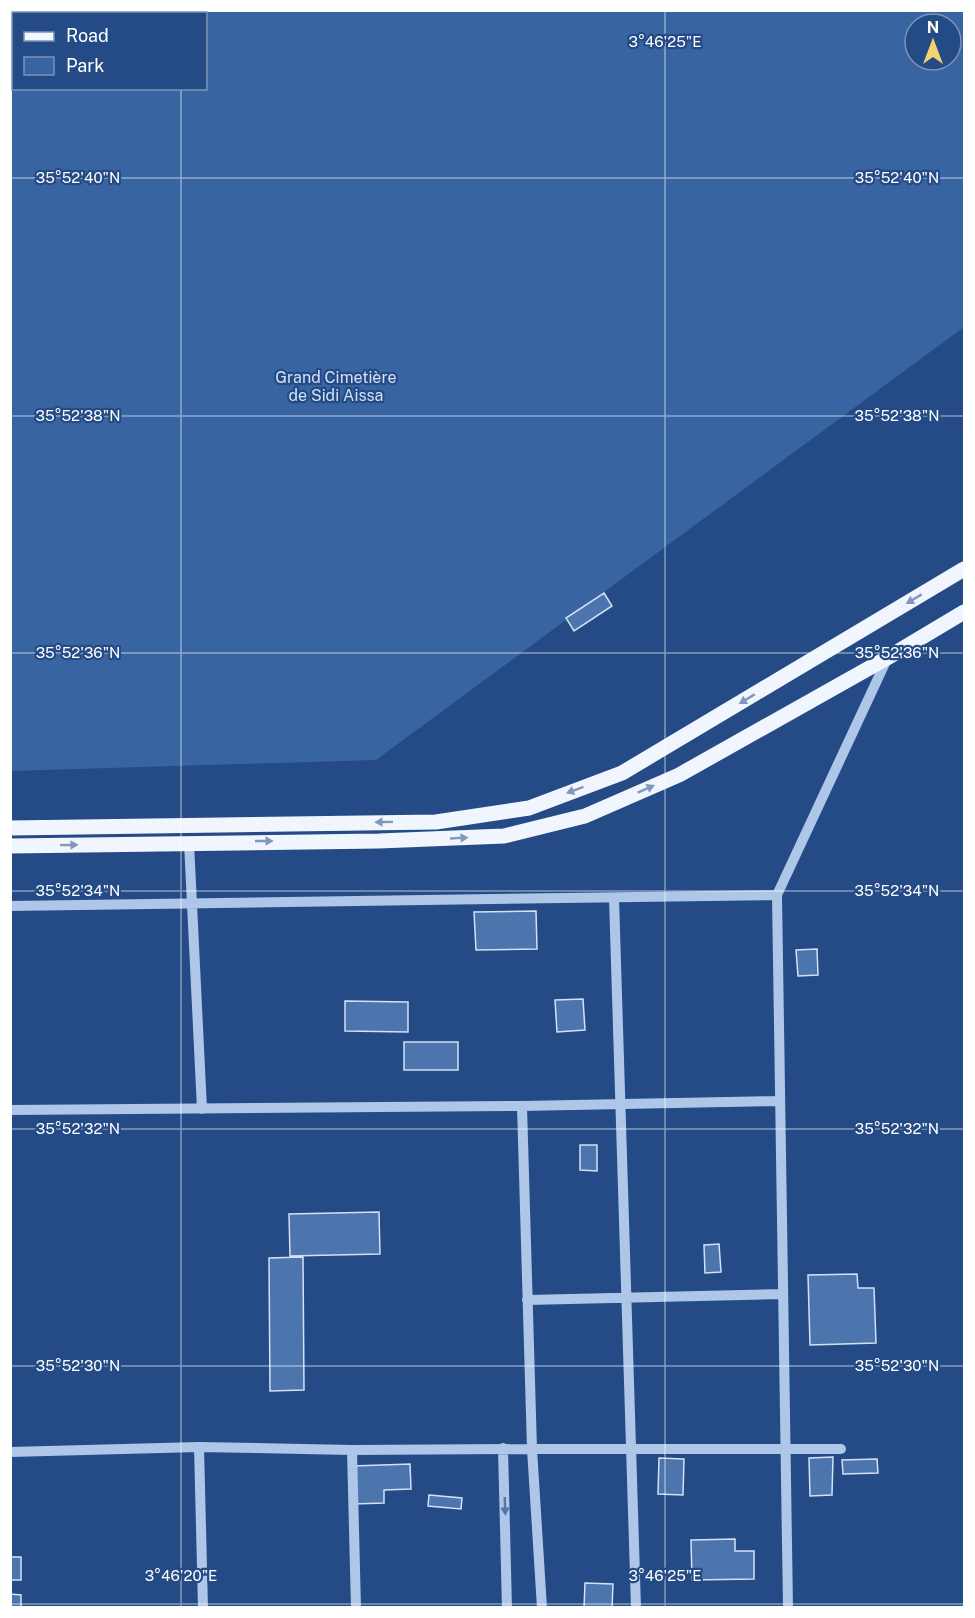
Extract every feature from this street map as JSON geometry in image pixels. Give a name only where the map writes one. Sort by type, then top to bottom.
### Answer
[{"type":"main road","points":[[10,828],[436,822],[529,807],[622,773],[964,569]]},
{"type":"main road","points":[[10,846],[379,841],[504,836],[585,816],[679,775],[964,612]]},
{"type":"street","points":[[788,1608],[777,895],[887,658]]},
{"type":"street","points":[[189,843],[202,1109]]},
{"type":"street","points":[[10,906],[777,895]]},
{"type":"street","points":[[614,898],[636,1608]]},
{"type":"street","points":[[10,1110],[522,1106],[780,1101]]},
{"type":"street","points":[[522,1106],[532,1449],[542,1608]]},
{"type":"street","points":[[527,1300],[783,1294]]},
{"type":"street","points":[[10,1452],[200,1447],[352,1450],[841,1449]]},
{"type":"street","points":[[200,1447],[203,1608]]},
{"type":"street","points":[[503,1448],[507,1608]]},
{"type":"street","points":[[352,1450],[356,1608]]},
{"type":"green space","name":"Grand Cimetière de Sidi Aissa","points":[[10,11],[964,11],[964,327],[376,760],[11,771]]},
{"type":"building","points":[[604,593],[612,606],[574,631],[566,618]]},
{"type":"building","points":[[536,911],[537,949],[476,950],[474,912]]},
{"type":"building","points":[[817,949],[818,975],[798,976],[796,950]]},
{"type":"building","points":[[583,999],[585,1030],[557,1032],[555,1000]]},
{"type":"building","points":[[345,1001],[408,1002],[408,1032],[345,1031]]},
{"type":"building","points":[[404,1042],[458,1042],[458,1070],[404,1070]]},
{"type":"building","points":[[580,1145],[597,1145],[597,1171],[580,1170]]},
{"type":"building","points":[[379,1212],[380,1254],[290,1256],[289,1214]]},
{"type":"building","points":[[719,1244],[721,1272],[705,1273],[704,1245]]},
{"type":"building","points":[[303,1257],[304,1390],[270,1391],[269,1258]]},
{"type":"building","points":[[857,1274],[858,1288],[874,1288],[876,1343],[810,1345],[808,1275]]},
{"type":"building","points":[[833,1457],[832,1495],[810,1496],[809,1458]]},
{"type":"building","points":[[659,1458],[684,1459],[683,1495],[658,1494]]},
{"type":"building","points":[[877,1459],[878,1473],[843,1474],[842,1460]]},
{"type":"building","points":[[410,1464],[411,1489],[384,1490],[384,1503],[354,1504],[353,1466]]},
{"type":"building","points":[[429,1495],[462,1498],[461,1509],[428,1506]]},
{"type":"building","points":[[735,1539],[735,1551],[754,1551],[754,1579],[692,1580],[691,1540]]},
{"type":"building","points":[[10,1557],[21,1557],[21,1580],[10,1580]]},
{"type":"building","points":[[585,1583],[613,1584],[612,1608],[584,1608]]},
{"type":"building","points":[[10,1594],[21,1595],[21,1608],[10,1608]]}]
